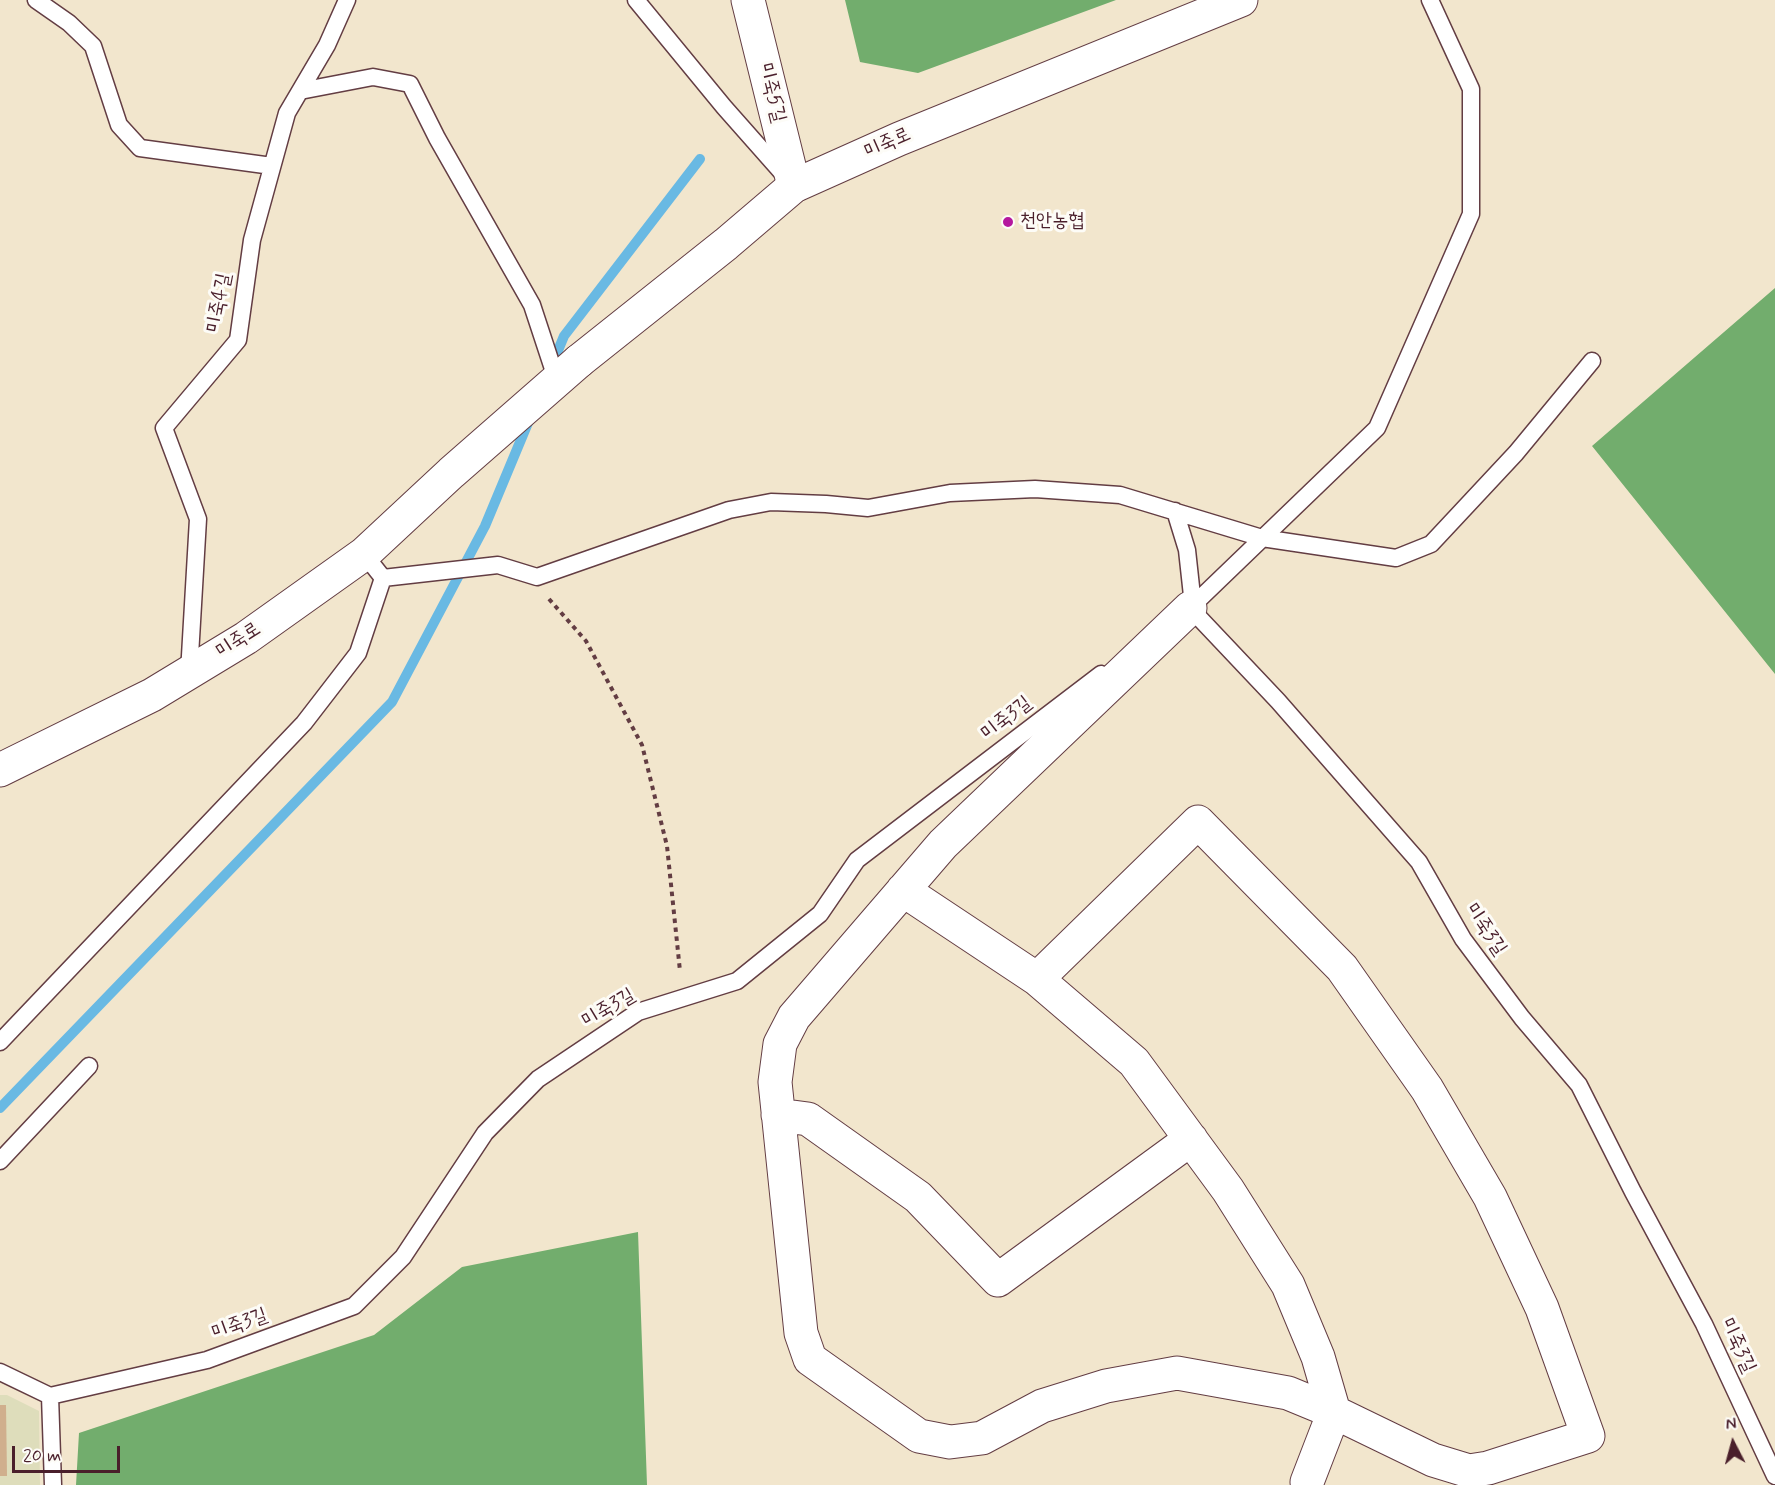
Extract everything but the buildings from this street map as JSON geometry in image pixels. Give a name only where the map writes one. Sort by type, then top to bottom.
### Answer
[{"type":"street","name":"미죽5길","points":[[748,0],[794,186]]},
{"type":"street","name":"미죽로","points":[[0,770],[152,695],[246,638],[374,566],[451,472],[568,371],[726,244],[794,186],[899,139],[1241,0]]},
{"type":"street","points":[[1036,979],[1198,822],[1342,968],[1427,1089],[1490,1197],[1537,1298],[1588,1436],[1488,1468],[1469,1471],[1433,1460],[1334,1412],[1288,1393],[1177,1373],[1106,1386],[1042,1406],[982,1438],[950,1442],[919,1436],[810,1359],[801,1334],[778,1116],[775,1082],[780,1044],[794,1017],[943,844],[1192,606]]},
{"type":"street","points":[[903,890],[1036,979],[1134,1062],[1228,1190],[1288,1285],[1318,1357],[1334,1412],[1307,1482]]},
{"type":"street","points":[[778,1116],[808,1119],[918,1197],[998,1280],[1191,1139]]},
{"type":"lane","points":[[36,0],[69,23],[93,46],[119,125],[140,148],[272,166]]},
{"type":"lane","name":"미죽4길","points":[[189,673],[198,519],[164,429],[238,340],[252,240],[287,113],[327,45],[347,0]]},
{"type":"lane","points":[[636,0],[724,107],[794,186]]},
{"type":"lane","points":[[1192,606],[1377,428],[1471,214],[1471,89],[1430,0]]},
{"type":"lane","points":[[300,91],[374,77],[410,84],[437,138],[532,305],[543,338],[568,371]]},
{"type":"lane","points":[[0,1042],[304,723],[358,653],[374,566],[418,575],[498,565],[537,577],[729,510],[771,502],[868,508],[950,493],[1035,489],[1120,495],[1262,538],[1396,558],[1431,544],[1516,453],[1592,361]]},
{"type":"lane","points":[[1175,512],[1187,550],[1192,606]]},
{"type":"lane","name":"미죽3길","points":[[50,1396],[207,1360],[354,1306],[404,1257],[485,1133],[538,1079],[638,1012],[737,981],[820,914],[857,861],[1066,699],[1192,606],[1419,862],[1463,939],[1522,1018],[1579,1085],[1632,1192],[1704,1324],[1775,1476]]},
{"type":"lane","points":[[0,1161],[89,1066]]},
{"type":"lane","points":[[0,1372],[50,1396],[53,1485]]},
{"type":"path","points":[[527,573],[586,641],[642,745],[667,846],[681,999]]},
{"type":"shaded area","points":[[0,1395],[7,1395],[39,1411],[40,1485],[0,1485]]},
{"type":"green space","points":[[845,0],[1116,0],[918,73],[860,62]]},
{"type":"green space","points":[[1775,288],[1775,674],[1592,446]]},
{"type":"green space","points":[[638,1232],[647,1485],[76,1485],[79,1433],[374,1335],[462,1267]]},
{"type":"waterway","points":[[552,365],[564,336],[700,159]]},
{"type":"waterway","points":[[0,1108],[392,702],[485,526],[530,418]]},
{"type":"place","name":"천안농협","points":[[1008,222]]}]
